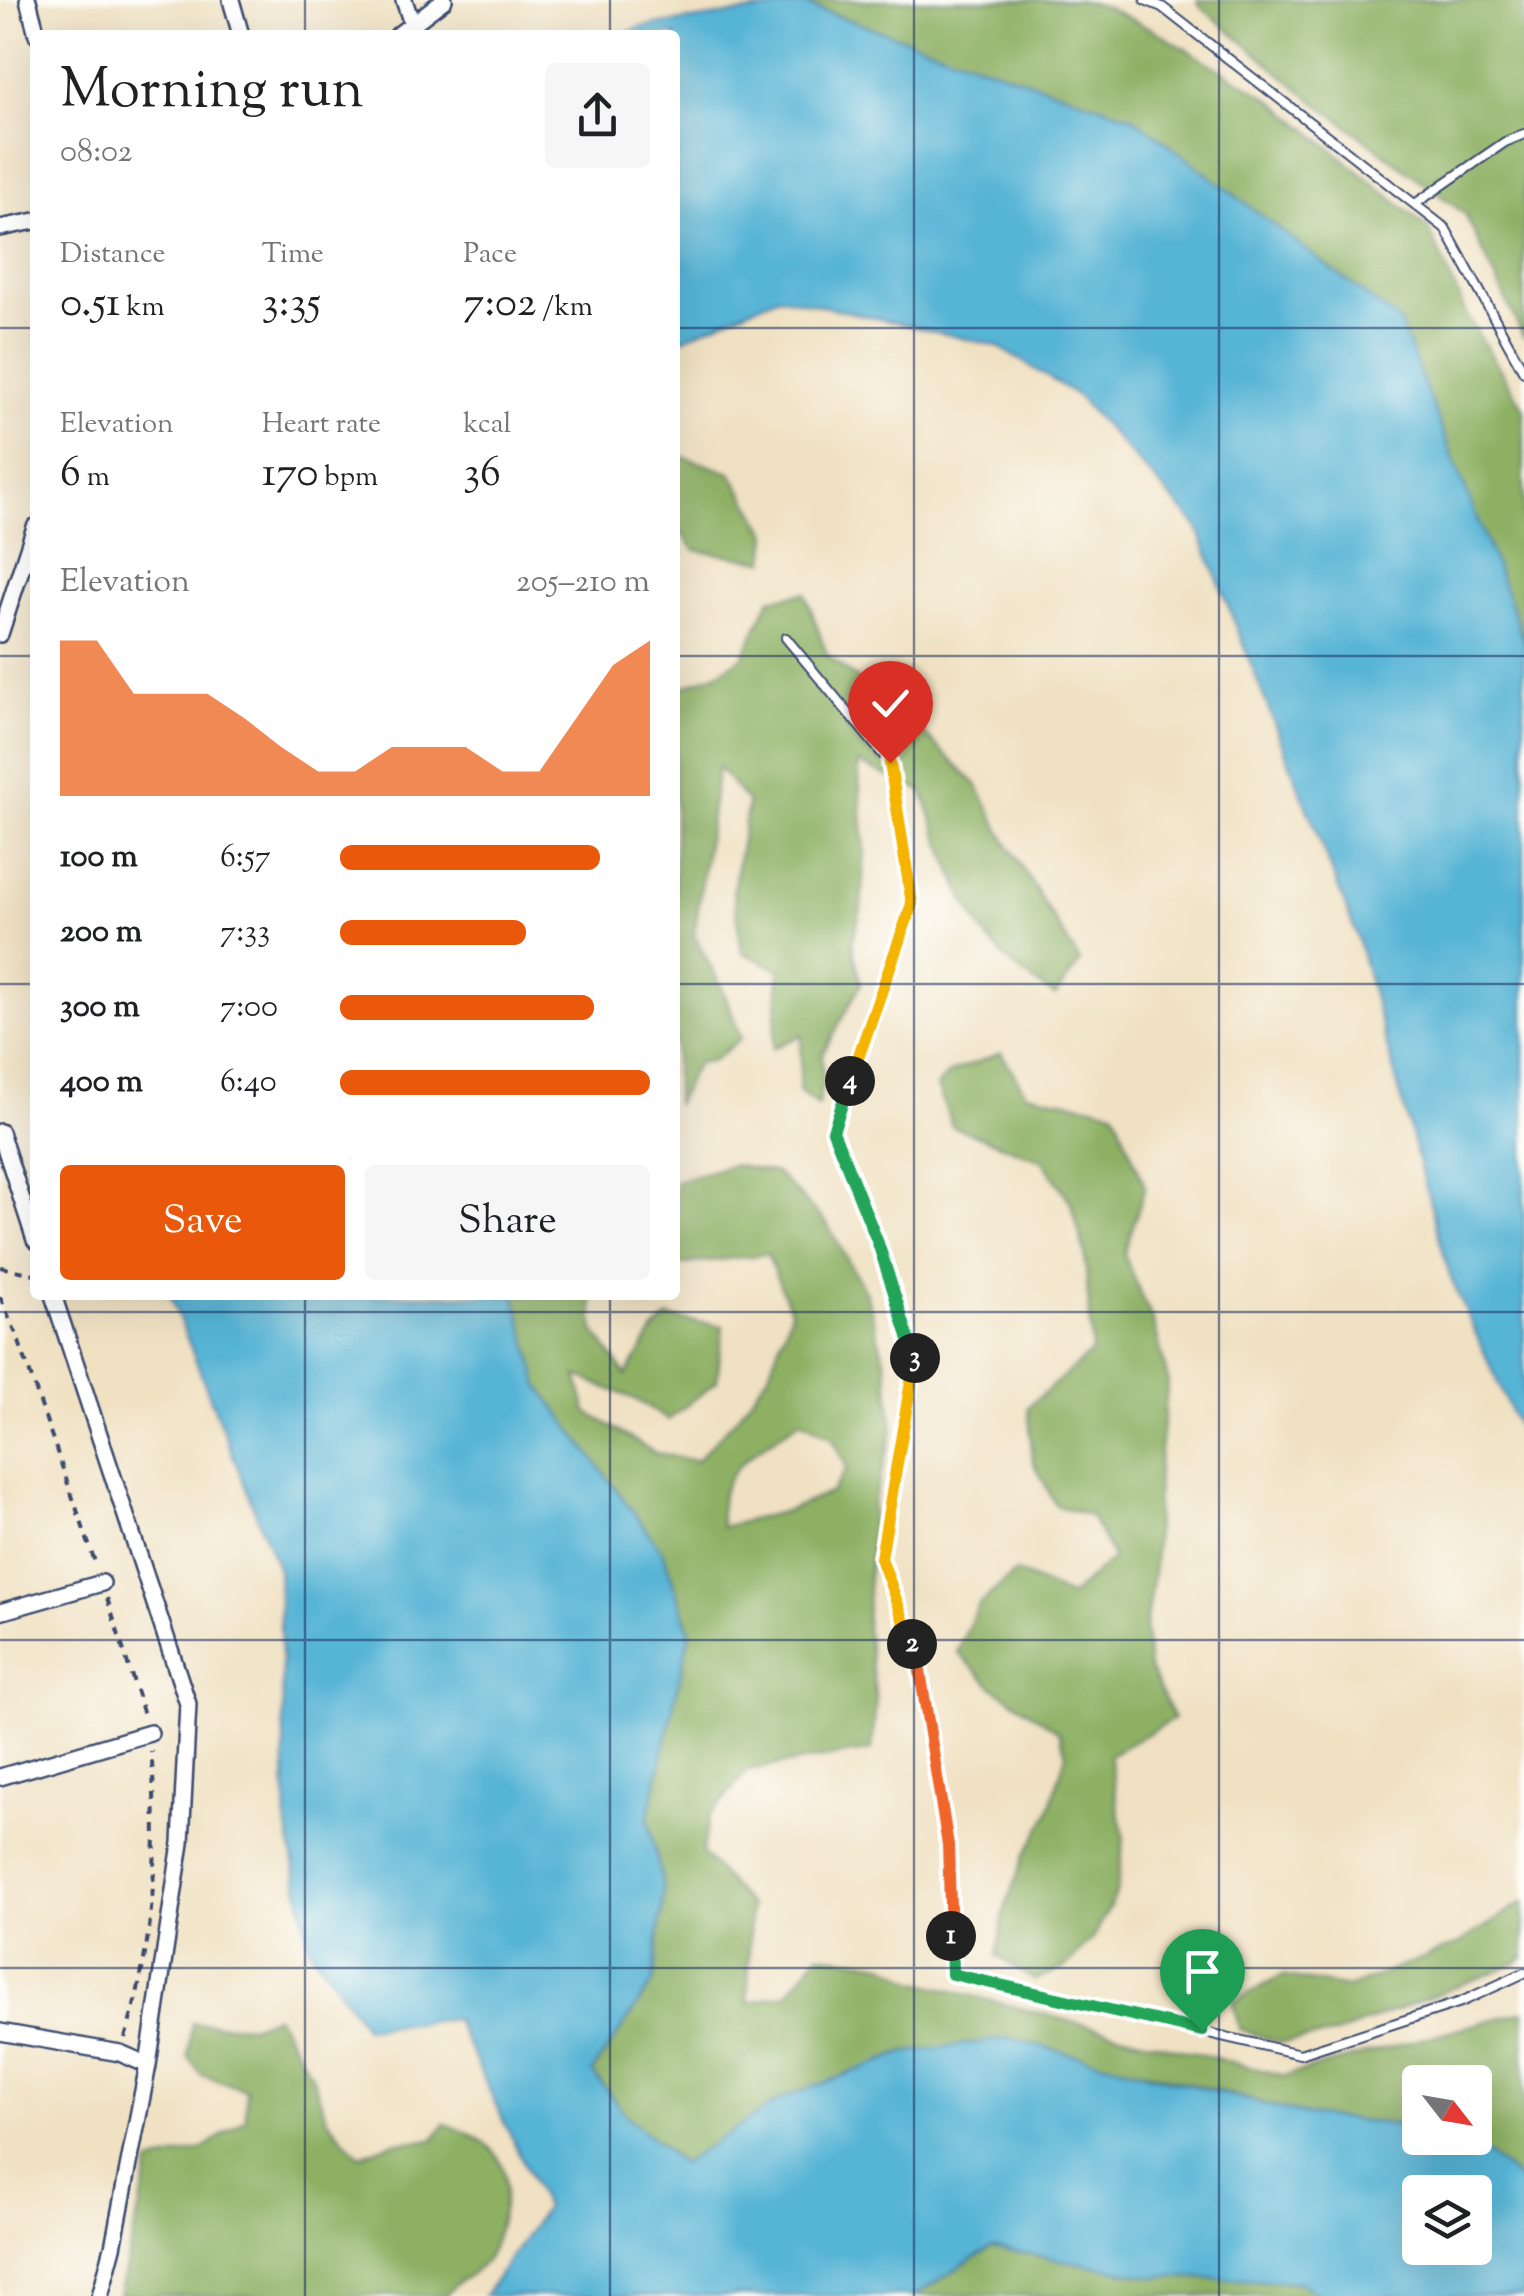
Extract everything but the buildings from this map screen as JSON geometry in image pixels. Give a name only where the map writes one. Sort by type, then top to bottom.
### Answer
[{"type":"street","points":[[28,0],[36,30]]},
{"type":"street","points":[[231,0],[240,30]]},
{"type":"street","points":[[404,0],[412,24]]},
{"type":"street","points":[[404,30],[444,0]]},
{"type":"street","points":[[0,228],[30,222]]},
{"type":"street","points":[[0,634],[30,542]]},
{"type":"street","points":[[0,1132],[30,1225]]},
{"type":"street","points":[[55,1300],[188,1704],[181,1843],[148,2065],[100,2296]]},
{"type":"street","points":[[0,1612],[102,1583]]},
{"type":"street","points":[[0,1777],[150,1733]]},
{"type":"street","points":[[1,2026],[120,2052],[148,2065]]},
{"type":"lane","points":[[1144,0],[1162,7],[1445,228],[1524,372]]},
{"type":"lane","points":[[1415,204],[1505,142],[1524,134]]},
{"type":"lane","points":[[786,638],[890,763],[912,904],[833,1131],[878,1243],[915,1354],[881,1558],[918,1659],[948,1845],[952,1974],[1300,2054],[1461,2002],[1524,1973]]},
{"type":"path","points":[[0,1268],[30,1273]]},
{"type":"path","points":[[0,1297],[16,1333],[150,1733],[157,1818],[153,1892],[139,1992],[120,2052]]},
{"type":"green space","points":[[798,0],[1081,0],[1108,8],[1154,30],[1272,100],[1429,229],[1467,316],[1524,408],[1524,644],[1512,607],[1133,117]]},
{"type":"green space","points":[[1197,0],[1524,0],[1524,338],[1465,214],[1305,94]]},
{"type":"green space","points":[[680,456],[731,473],[768,534],[765,561],[695,550],[680,531]]},
{"type":"green space","points":[[805,593],[827,655],[918,728],[977,785],[1007,843],[1080,962],[1055,996],[1011,963],[990,941],[965,901],[922,791],[858,763],[865,850],[861,909],[852,942],[861,984],[822,1055],[818,1106],[799,1091],[802,1035],[773,1048],[780,970],[742,952],[733,891],[748,803],[718,767],[694,936],[723,990],[741,1038],[714,1060],[697,1063],[680,1095],[680,688],[716,674],[743,657],[770,599]]},
{"type":"green space","points":[[1001,1053],[1026,1093],[1114,1110],[1145,1187],[1124,1255],[1154,1324],[1168,1380],[1158,1469],[1154,1566],[1145,1629],[1149,1668],[1174,1719],[1109,1755],[1124,1839],[1116,1894],[1095,1935],[1065,1968],[1034,1980],[997,1956],[1004,1911],[1024,1857],[1048,1815],[1066,1754],[1059,1732],[993,1687],[957,1652],[979,1604],[1016,1572],[1070,1596],[1113,1558],[1091,1516],[1056,1506],[1033,1461],[1028,1407],[1092,1352],[1085,1255],[1072,1204],[1042,1160],[952,1126],[937,1086],[949,1073]]},
{"type":"green space","points":[[732,1165],[776,1173],[826,1222],[866,1293],[886,1365],[893,1430],[873,1504],[866,1627],[876,1699],[872,1750],[748,1770],[709,1817],[702,1853],[750,1906],[748,2003],[788,1993],[819,1954],[884,1964],[914,1981],[1285,2076],[1524,2011],[1524,2184],[1489,2155],[1492,2155],[1492,2065],[1402,2065],[1402,2125],[1306,2115],[1144,2071],[903,2053],[781,2099],[682,2164],[626,2115],[592,2072],[653,1982],[664,1891],[648,1818],[690,1631],[663,1552],[539,1386],[516,1300],[591,1300],[594,1331],[626,1375],[655,1329],[668,1317],[723,1326],[717,1381],[668,1420],[635,1399],[577,1376],[587,1412],[655,1453],[696,1461],[737,1417],[768,1375],[791,1312],[767,1254],[680,1264],[680,1180]],"holes":[[[801,1420],[832,1437],[847,1468],[832,1492],[786,1511],[722,1527],[721,1507],[731,1476],[755,1452]]]},
{"type":"green space","points":[[1524,1902],[1524,1958],[1517,1963],[1333,2035],[1280,2043],[1239,2029],[1233,2002],[1282,1976],[1348,1988],[1458,1944]]},
{"type":"green space","points":[[276,2016],[312,2076],[327,2119],[359,2156],[392,2143],[433,2140],[445,2124],[477,2138],[497,2156],[503,2167],[505,2197],[489,2255],[446,2296],[119,2296],[150,2164],[203,2149],[246,2119],[246,2090],[201,2075],[188,2056],[192,2023],[251,2026]]},
{"type":"green space","points":[[991,2247],[1149,2276],[1300,2282],[1321,2296],[914,2296]]},
{"type":"water","points":[[803,4],[1133,117],[1399,321],[1524,644],[1524,1441],[1450,1276],[1356,933],[1197,526],[1075,394],[997,346],[779,296],[680,340],[680,30],[634,30]]},
{"type":"water","points":[[172,1300],[516,1300],[539,1386],[663,1552],[690,1632],[648,1818],[664,1891],[653,1982],[592,2072],[626,2115],[681,2164],[781,2099],[903,2053],[1010,2038],[1306,2115],[1402,2125],[1402,2155],[1489,2155],[1524,2184],[1524,2296],[1321,2296],[1300,2282],[1149,2276],[991,2247],[914,2296],[484,2296],[545,2208],[455,2019],[365,2028],[309,1947],[287,1823],[278,1570]]},
{"type":"route","points":[[890,763],[912,904],[833,1131],[878,1243],[915,1354],[881,1558],[918,1659],[948,1845],[952,1974],[1202,2031]]}]
